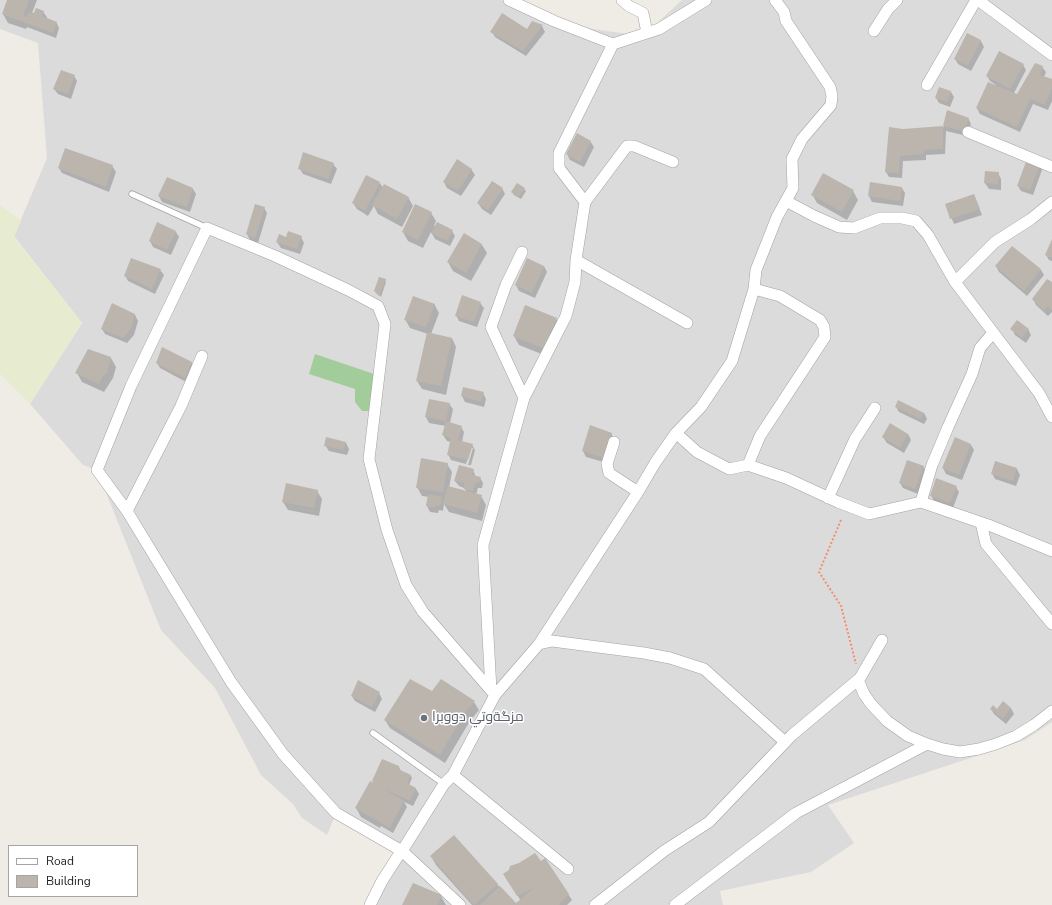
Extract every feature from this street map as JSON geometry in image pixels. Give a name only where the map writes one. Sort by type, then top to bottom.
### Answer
[{"type":"street","points":[[509,0],[554,21],[613,44],[660,29],[706,0]]},
{"type":"street","points":[[622,0],[629,6],[643,13],[647,33]]},
{"type":"street","points":[[370,905],[382,881],[444,784],[453,775],[493,693],[539,644],[638,492],[655,463],[676,433],[701,406],[732,361],[754,289],[756,270],[777,217],[793,188],[792,159],[802,139],[831,105],[832,96],[830,87],[786,22],[784,12],[775,0]]},
{"type":"street","points":[[874,31],[888,9],[897,0]]},
{"type":"street","points":[[927,85],[977,0],[1052,55]]},
{"type":"street","points":[[585,202],[559,168],[559,153],[613,44]]},
{"type":"street","points":[[968,132],[1052,167]]},
{"type":"street","points":[[493,693],[483,545],[524,398],[566,316],[575,282],[576,260],[585,202],[627,146],[634,146],[673,162]]},
{"type":"street","points":[[786,201],[839,227],[854,228],[880,218],[902,218],[916,221],[928,235],[955,282],[1040,393],[1052,417]]},
{"type":"street","points":[[955,282],[995,242],[1051,204]]},
{"type":"street","points":[[460,905],[402,851],[336,813],[283,754],[231,682],[127,511],[97,470],[131,386],[207,228],[275,256],[348,290],[378,306],[385,324],[369,459],[387,530],[406,585],[423,612],[493,693]]},
{"type":"street","points":[[522,252],[506,285],[491,327],[524,398]]},
{"type":"street","points":[[576,260],[687,323]]},
{"type":"street","points":[[748,465],[760,436],[825,337],[824,327],[820,320],[780,296],[754,289]]},
{"type":"street","points":[[921,502],[932,465],[972,374],[980,348],[993,332]]},
{"type":"street","points":[[127,511],[181,406],[202,356]]},
{"type":"street","points":[[828,498],[855,439],[875,408]]},
{"type":"street","points":[[676,433],[696,452],[729,469],[748,465],[786,478],[828,498],[869,514],[921,502],[981,523],[1052,551]]},
{"type":"street","points":[[614,442],[607,464],[609,473],[638,492]]},
{"type":"street","points":[[981,523],[986,544],[1052,624]]},
{"type":"street","points":[[595,905],[664,851],[709,822],[792,735],[859,679],[882,640]]},
{"type":"street","points":[[539,644],[552,641],[644,652],[670,658],[704,669],[785,742]]},
{"type":"street","points":[[859,679],[868,699],[887,721],[908,736],[942,749],[960,752],[979,749],[1016,736],[1034,725],[1052,711]]},
{"type":"street","points":[[675,905],[796,813],[927,744]]},
{"type":"street","points":[[453,775],[568,869]]},
{"type":"lane","points":[[132,194],[207,228]]},
{"type":"lane","points":[[373,733],[444,784]]},
{"type":"path","points":[[841,520],[819,572],[841,606],[859,679]]},
{"type":"shaded area","points":[[0,0],[502,0],[542,22],[643,36],[682,0],[1052,0],[1052,722],[1025,740],[828,805],[854,843],[811,872],[720,891],[723,905],[371,905],[401,851],[336,813],[327,835],[302,818],[293,804],[261,775],[215,688],[161,630],[97,470],[83,465],[30,404],[82,323],[14,236],[47,158],[38,43],[0,29]]},
{"type":"green space","points":[[0,205],[21,221],[14,237],[82,323],[30,404],[0,374]]},
{"type":"green space","points":[[315,354],[374,374],[370,411],[362,411],[355,402],[355,389],[309,374]]},
{"type":"building","points":[[7,0],[29,0],[23,16],[27,17],[29,12],[34,13],[36,8],[44,11],[42,16],[57,22],[53,33],[2,14]]},
{"type":"building","points":[[502,13],[527,29],[532,21],[543,25],[523,51],[490,32]]},
{"type":"building","points":[[967,33],[981,40],[968,66],[954,59]]},
{"type":"building","points":[[999,51],[1024,64],[1010,89],[986,76]]},
{"type":"building","points":[[1035,63],[1043,66],[1040,75],[1052,79],[1052,88],[1045,105],[1030,99],[1017,127],[976,108],[988,82],[1017,94]]},
{"type":"building","points":[[61,70],[75,75],[68,94],[53,89]]},
{"type":"building","points":[[939,87],[951,91],[947,102],[935,98]]},
{"type":"building","points":[[947,110],[969,118],[964,131],[943,126]]},
{"type":"building","points":[[943,126],[943,149],[924,150],[923,154],[900,156],[899,173],[885,172],[889,127],[903,129]]},
{"type":"building","points":[[577,133],[591,141],[580,162],[566,154]]},
{"type":"building","points":[[65,148],[113,165],[106,187],[58,168]]},
{"type":"building","points":[[303,152],[334,163],[328,179],[298,169]]},
{"type":"building","points":[[457,159],[472,169],[458,191],[443,182]]},
{"type":"building","points":[[1027,159],[1040,164],[1030,190],[1017,186]]},
{"type":"building","points":[[985,171],[999,172],[998,184],[984,183]]},
{"type":"building","points":[[823,173],[854,190],[842,212],[811,195]]},
{"type":"building","points":[[366,175],[380,182],[365,211],[352,203]]},
{"type":"building","points":[[167,177],[193,188],[187,207],[158,196]]},
{"type":"building","points":[[492,181],[503,188],[488,210],[477,203]]},
{"type":"building","points":[[870,182],[902,187],[900,201],[868,196]]},
{"type":"building","points":[[517,183],[525,188],[519,197],[511,192]]},
{"type":"building","points":[[384,184],[409,197],[397,219],[372,205]]},
{"type":"building","points":[[974,194],[980,209],[950,219],[945,204]]},
{"type":"building","points":[[255,204],[265,207],[255,238],[246,234]]},
{"type":"building","points":[[415,204],[432,212],[418,240],[402,232]]},
{"type":"building","points":[[157,222],[176,231],[167,250],[149,241]]},
{"type":"building","points":[[437,222],[453,230],[447,241],[431,233]]},
{"type":"building","points":[[288,231],[302,236],[297,249],[276,242],[279,234],[286,237]]},
{"type":"building","points":[[464,233],[482,244],[466,273],[447,262]]},
{"type":"building","points":[[1052,239],[1052,258],[1045,255]]},
{"type":"building","points":[[1012,246],[1041,269],[1024,291],[995,266]]},
{"type":"building","points":[[131,258],[161,269],[152,289],[124,276]]},
{"type":"building","points":[[527,258],[544,266],[532,293],[515,285]]},
{"type":"building","points":[[379,277],[386,279],[379,296],[374,291]]},
{"type":"building","points":[[1047,279],[1052,282],[1052,310],[1048,306],[1044,311],[1032,299]]},
{"type":"building","points":[[462,295],[481,302],[474,322],[455,316]]},
{"type":"building","points":[[413,296],[435,304],[426,327],[404,320]]},
{"type":"building","points":[[112,303],[135,314],[131,329],[123,338],[101,329]]},
{"type":"building","points":[[525,305],[557,318],[544,349],[513,336]]},
{"type":"building","points":[[1017,320],[1029,329],[1022,338],[1010,329]]},
{"type":"building","points":[[427,332],[452,338],[441,386],[416,381]]},
{"type":"building","points":[[162,347],[192,362],[185,378],[156,363]]},
{"type":"building","points":[[88,349],[111,357],[107,373],[103,376],[99,384],[75,373]]},
{"type":"building","points":[[463,387],[484,392],[481,402],[461,396]]},
{"type":"building","points":[[429,399],[450,403],[446,421],[425,417]]},
{"type":"building","points":[[898,400],[924,413],[921,419],[895,407]]},
{"type":"building","points":[[446,421],[462,426],[458,440],[473,444],[468,460],[447,455],[451,438],[442,435]]},
{"type":"building","points":[[890,423],[908,434],[900,448],[882,437]]},
{"type":"building","points":[[590,425],[612,433],[604,458],[582,451]]},
{"type":"building","points":[[326,437],[346,442],[344,450],[324,446]]},
{"type":"building","points":[[955,437],[971,444],[959,475],[942,468]]},
{"type":"building","points":[[421,458],[448,463],[443,492],[416,488]]},
{"type":"building","points":[[907,460],[924,466],[915,489],[899,483]]},
{"type":"building","points":[[995,461],[1017,468],[1013,481],[991,474]]},
{"type":"building","points":[[459,465],[474,469],[472,475],[481,477],[479,483],[475,483],[473,491],[463,488],[465,483],[454,481]]},
{"type":"building","points":[[936,478],[957,486],[950,503],[930,496]]},
{"type":"building","points":[[286,483],[318,490],[314,508],[282,502]]},
{"type":"building","points":[[448,486],[482,495],[477,513],[443,504]]},
{"type":"building","points":[[428,494],[442,497],[440,506],[436,505],[435,508],[426,506]]},
{"type":"building","points":[[410,679],[432,691],[441,679],[475,701],[465,712],[440,755],[384,720]]},
{"type":"building","points":[[358,680],[380,692],[372,707],[351,696]]},
{"type":"building","points":[[1003,701],[1011,708],[1003,719],[990,709],[993,705],[997,709]]},
{"type":"building","points":[[382,759],[399,766],[398,769],[411,775],[407,783],[416,788],[410,801],[381,787],[404,801],[390,828],[355,808],[370,781],[376,784],[372,781]]},
{"type":"building","points":[[454,835],[498,884],[474,905],[430,856]]},
{"type":"building","points":[[535,853],[541,861],[545,858],[569,894],[559,905],[480,905],[500,886],[516,903],[535,887],[517,896],[503,874],[509,870],[510,866],[519,863]]},
{"type":"building","points":[[413,883],[442,895],[437,905],[402,905]]},
{"type":"place","name":"مزگةوتي دووبرا","points":[[424,718]]}]
